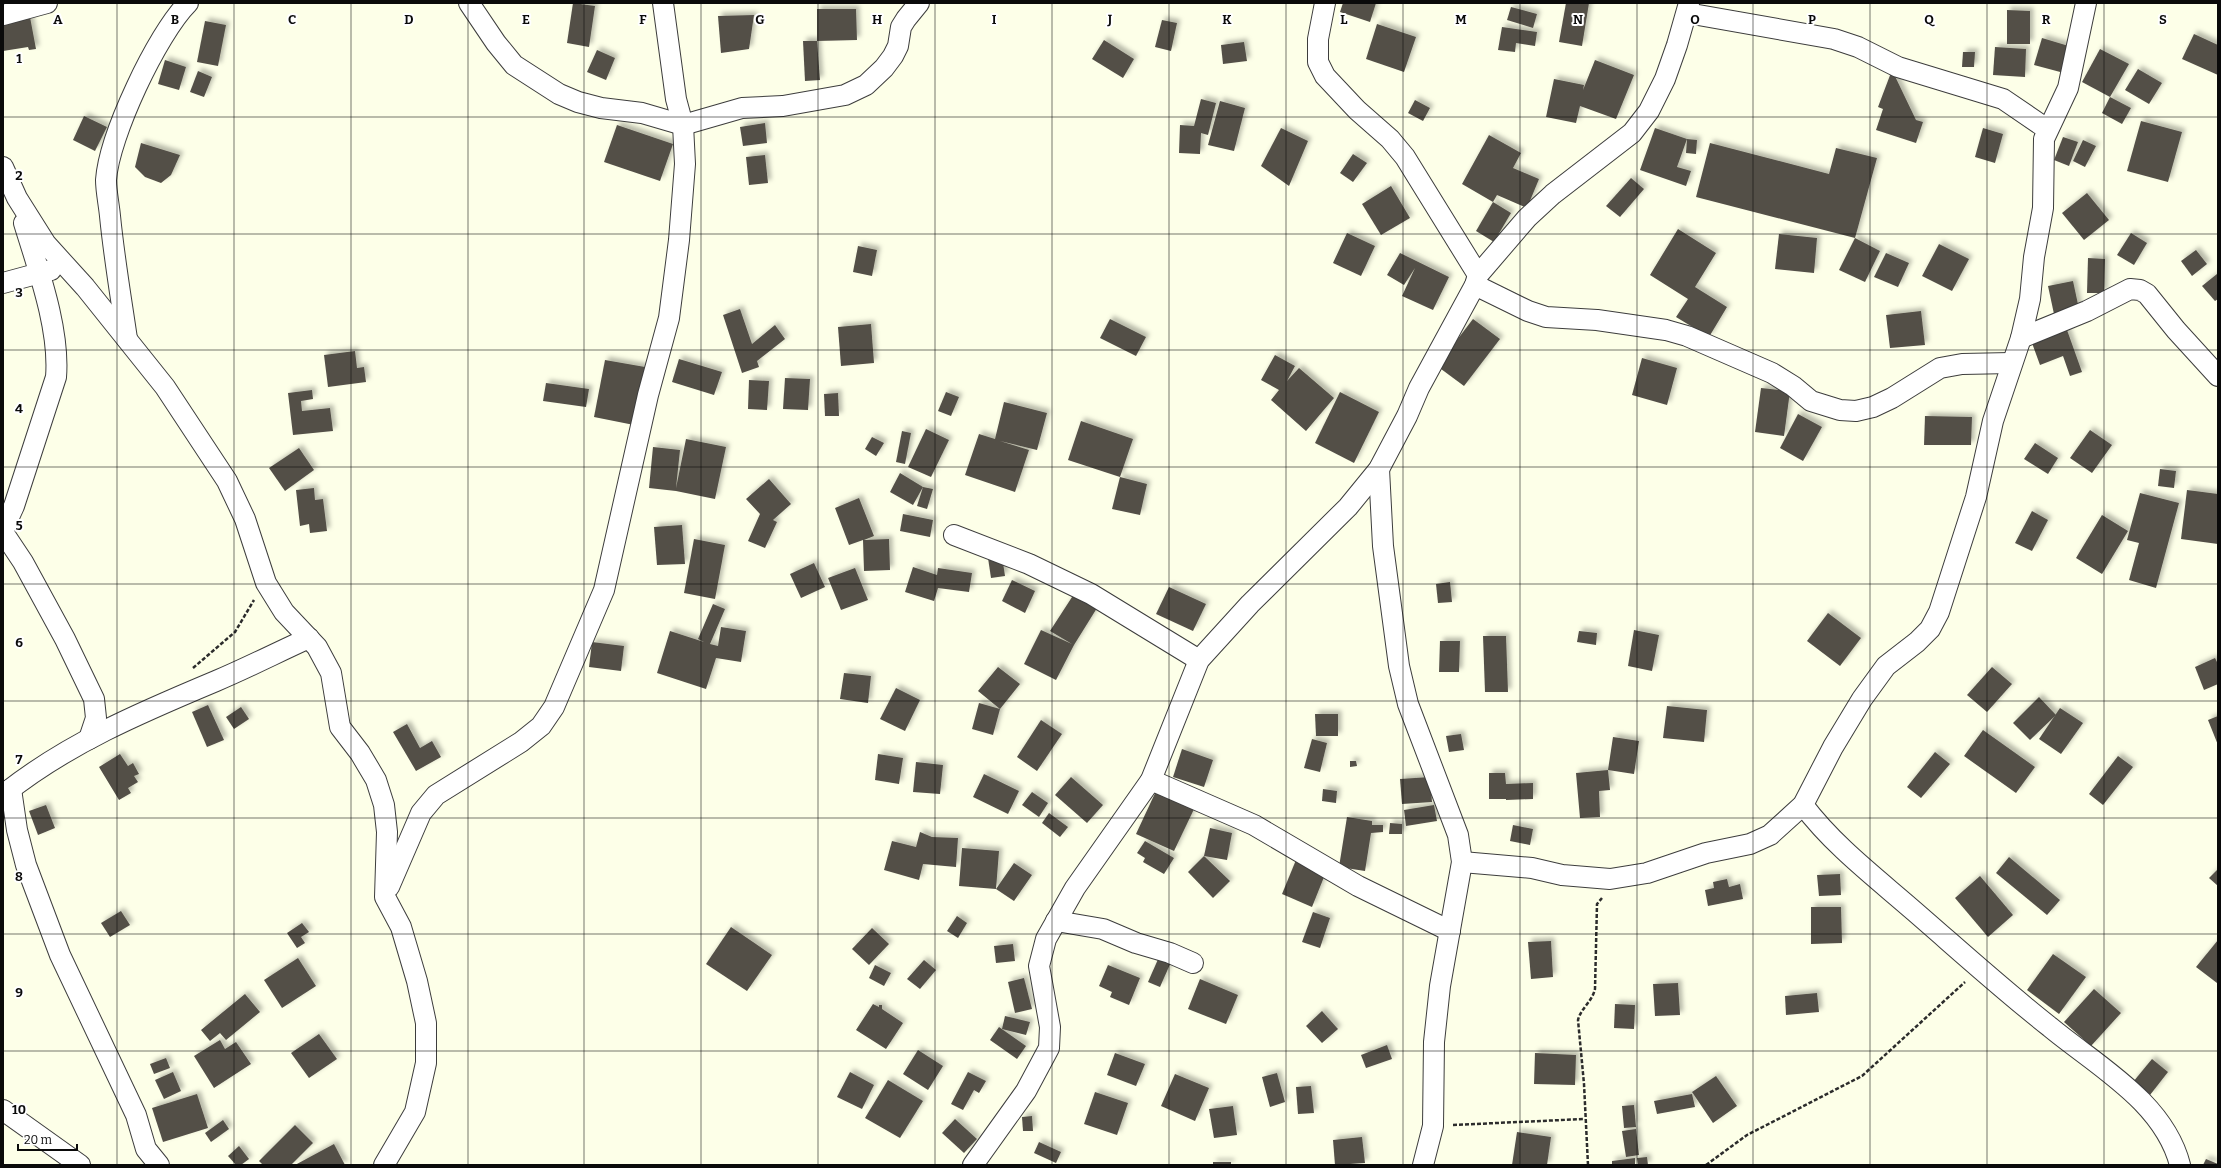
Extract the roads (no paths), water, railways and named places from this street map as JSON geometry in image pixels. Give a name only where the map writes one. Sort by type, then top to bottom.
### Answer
[{"type":"street","points":[[3,15],[47,3]]},
{"type":"street","points":[[127,339],[106,180],[120,130],[144,71],[172,21],[188,3]]},
{"type":"street","points":[[469,3],[479,3]]},
{"type":"street","points":[[469,3],[496,43],[514,65],[559,94],[578,102],[601,108],[642,113],[683,125],[742,108],[783,106],[845,95],[866,85],[884,68],[893,56],[898,46],[901,27],[919,3]]},
{"type":"street","points":[[386,896],[421,814],[436,795],[520,742],[541,726],[554,707],[604,590],[648,395],[668,318],[679,240],[685,164],[683,125],[675,94],[663,3]]},
{"type":"street","points":[[1325,3],[1318,39],[1318,62],[1325,76],[1357,110],[1390,139],[1405,157],[1477,280],[1528,311],[1546,317],[1597,320],[1666,330],[1687,336],[1772,373],[1793,386],[1811,401],[1840,410],[1856,411],[1873,407],[1892,398],[1940,368],[1962,364],[2011,362]]},
{"type":"street","points":[[1462,862],[1532,868],[1562,875],[1610,879],[1647,873],[1706,853],[1750,844],[1770,834],[1803,804],[1833,747],[1871,686],[1886,666],[1917,642],[1930,629],[1939,612],[1976,497],[1993,421],[2011,362],[2021,338],[2030,299],[2034,256],[2043,208],[2044,139],[2047,129],[2068,88],[2086,3]]},
{"type":"street","points":[[973,1165],[1026,1091],[1049,1048],[1050,1027],[1039,966],[1046,939],[1075,888],[1151,780],[1198,660],[1250,604],[1343,512],[1379,469],[1407,416],[1419,388],[1477,280],[1527,218],[1553,194],[1632,133],[1649,111],[1665,79],[1688,8],[1834,38],[1858,47],[1898,67],[2003,98],[2047,129]]},
{"type":"street","points":[[3,167],[17,198],[46,244],[67,266],[165,387],[227,481],[245,519],[265,580],[284,612],[317,647],[331,673],[340,727],[360,753],[376,780],[384,805],[387,832],[386,896],[402,927],[417,981],[426,1023],[426,1063],[415,1112],[384,1165]]},
{"type":"street","points":[[17,198],[39,273],[58,356],[56,377],[14,506],[3,531],[65,639],[94,699],[96,718],[89,739]]},
{"type":"street","points":[[3,283],[67,266]]},
{"type":"street","points":[[2021,338],[2087,311],[2130,289],[2140,290],[2147,294],[2176,330],[2218,376]]},
{"type":"street","points":[[1379,469],[1383,546],[1399,666],[1408,704],[1458,835],[1462,862],[1440,986],[1434,1042],[1433,1126],[1423,1165]]},
{"type":"street","points":[[954,535],[1029,564],[1091,594],[1198,660]]},
{"type":"street","points":[[159,1165],[146,1149],[136,1115],[60,955],[26,865],[7,792],[89,739],[161,703],[217,680],[309,638]]},
{"type":"street","points":[[1151,780],[1254,825],[1358,886],[1450,931]]},
{"type":"street","points":[[1803,804],[1822,829],[1854,859],[2049,1027],[2138,1097],[2169,1138],[2180,1165]]},
{"type":"street","points":[[1056,921],[1068,921],[1104,929],[1136,943],[1170,953],[1193,963]]},
{"type":"street","points":[[3,1110],[80,1165]]},
{"type":"street","points":[[2167,1165],[2169,1138]]}]
